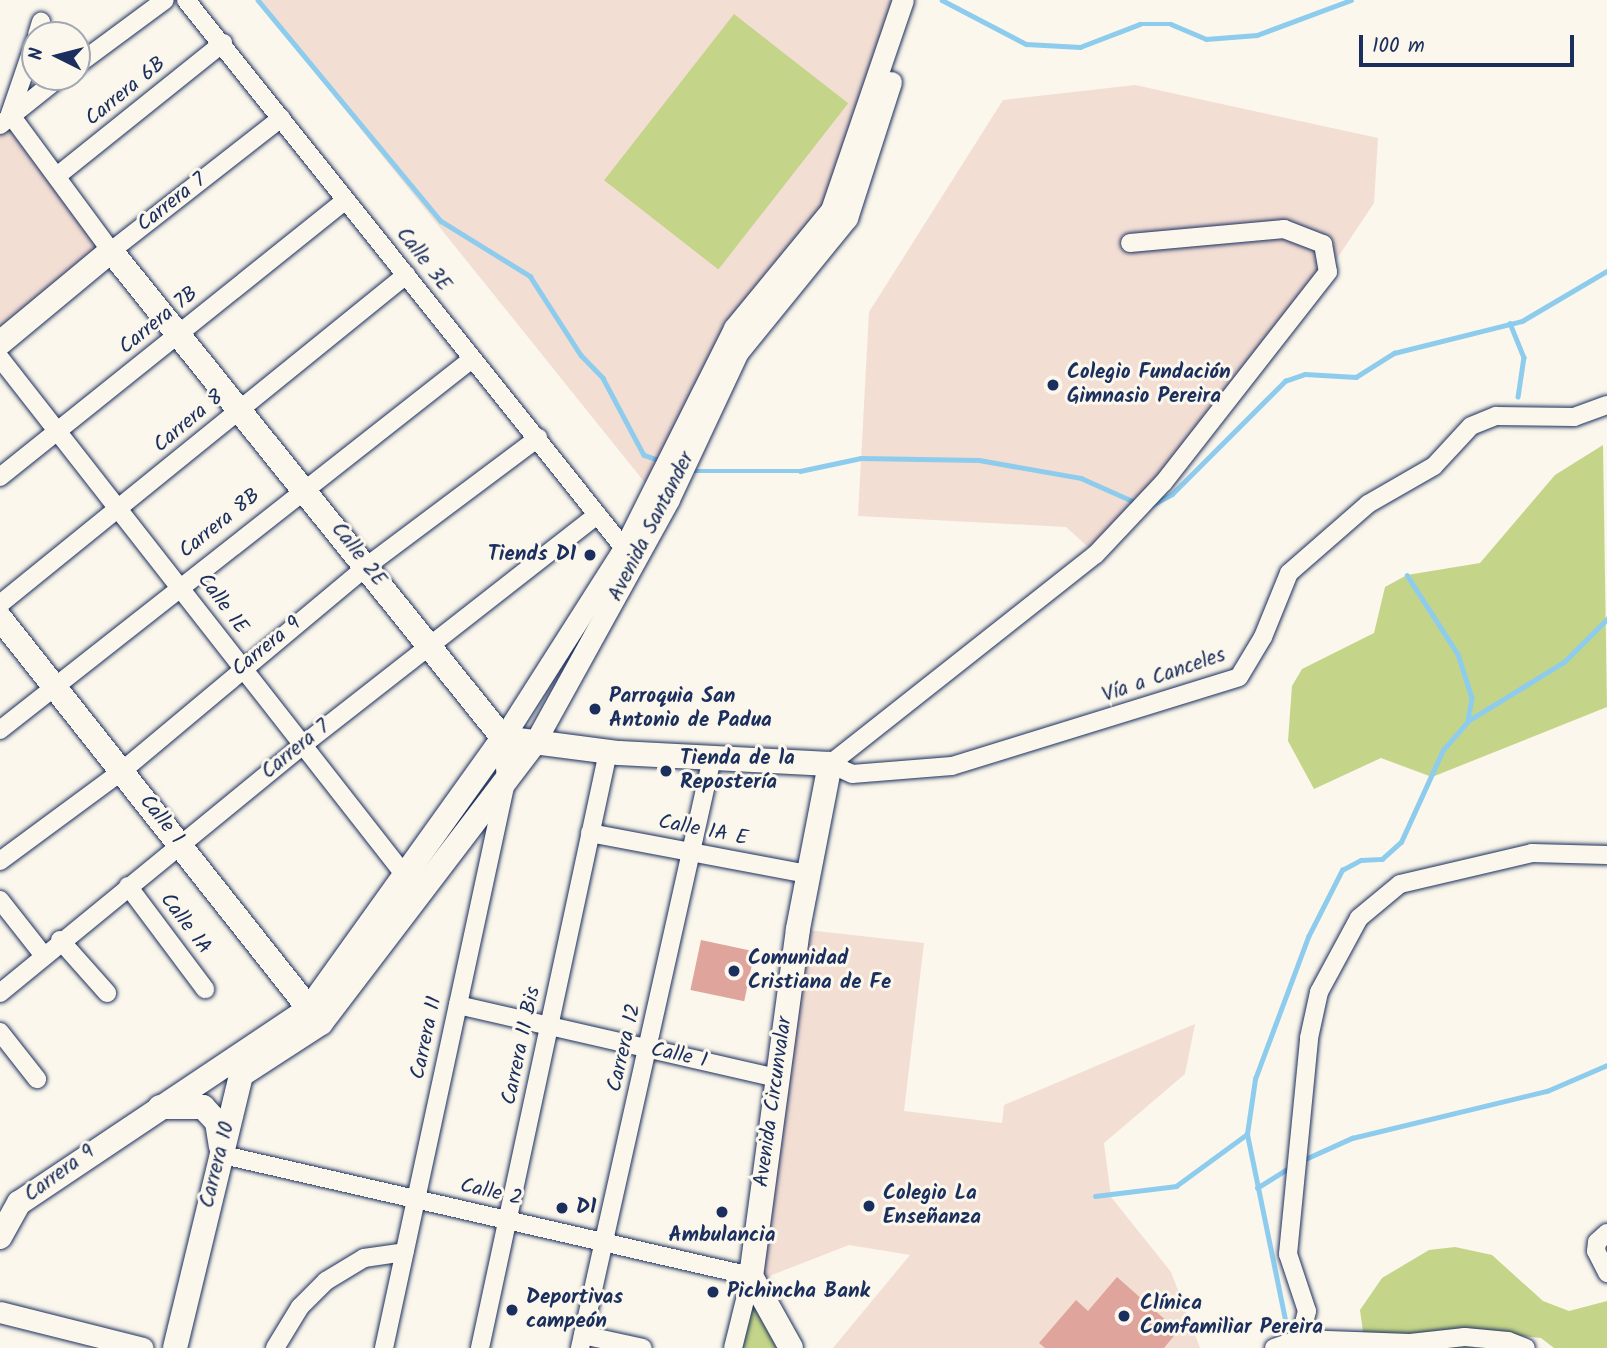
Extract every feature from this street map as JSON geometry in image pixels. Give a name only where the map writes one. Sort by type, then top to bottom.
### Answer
[{"type":"main road","name":"Calle 2E","points":[[111,251],[304,486],[503,738]]},
{"type":"main road","name":"Carrera 7","points":[[0,343],[111,251]]},
{"type":"main road","name":"Calle 1","points":[[0,618],[315,1016]]},
{"type":"main road","points":[[503,738],[608,752],[830,764]]},
{"type":"main road","name":"Avenida Santander","points":[[315,1016],[503,738]]},
{"type":"main road","name":"Avenida Santander","points":[[315,1016],[506,782],[535,742]]},
{"type":"main road","name":"Avenida Circunvalar","points":[[752,1279],[777,1078],[807,874],[830,764]]},
{"type":"main road","name":"Carrera 9","points":[[0,1237],[19,1203],[154,1110],[315,1016]]},
{"type":"main road","name":"Carrera 10","points":[[175,1348],[219,1154],[242,1075],[315,1016]]},
{"type":"main road","points":[[154,1110],[178,1103],[203,1107],[221,1133],[219,1154]]},
{"type":"main road","points":[[752,1279],[791,1348]]},
{"type":"street","points":[[91,55],[165,0]]},
{"type":"street","name":"Calle 3E","points":[[186,0],[624,548]]},
{"type":"street","name":"Avenida Santander","points":[[503,738],[624,548],[721,349],[842,189],[903,0]]},
{"type":"street","name":"Avenida Santander","points":[[535,742],[669,499],[738,352],[848,218],[916,0]]},
{"type":"street","name":"Carrera 6B","points":[[57,176],[223,43]]},
{"type":"street","points":[[5,120],[21,78]]},
{"type":"street","points":[[5,120],[42,91]]},
{"type":"street","name":"Carrera 7","points":[[111,251],[281,118]]},
{"type":"street","name":"Calle 2E","points":[[5,120],[57,176],[111,251]]},
{"type":"street","name":"Carrera 7B","points":[[0,477],[346,200]]},
{"type":"street","points":[[830,764],[1096,554],[1163,483],[1328,272],[1324,244],[1284,229],[1130,243]]},
{"type":"street","name":"Carrera 8","points":[[0,604],[406,275]]},
{"type":"street","name":"Calle 1E","points":[[0,358],[116,512],[180,585],[407,878]]},
{"type":"street","name":"Carrera 8B","points":[[0,730],[304,486],[472,359]]},
{"type":"street","name":"Vía a Canceles","points":[[830,764],[852,774],[952,766],[1239,677],[1252,659],[1289,573],[1368,504],[1434,466],[1471,426],[1496,416],[1574,417],[1607,405]]},
{"type":"street","name":"Carrera 9","points":[[0,861],[122,771],[242,667],[368,566],[538,438]]},
{"type":"street","name":"Carrera 7","points":[[0,993],[60,940],[304,744],[597,515]]},
{"type":"street","name":"Carrera 11","points":[[384,1348],[506,782],[503,738]]},
{"type":"street","name":"Carrera 11 Bis","points":[[480,1348],[608,752]]},
{"type":"street","name":"Carrera 12","points":[[582,1341],[712,758]]},
{"type":"street","name":"Calle 1A E","points":[[590,834],[807,874]]},
{"type":"street","points":[[1300,1339],[1307,1311],[1288,1254],[1309,1038],[1319,992],[1359,918],[1400,884],[1532,853],[1607,855]]},
{"type":"street","name":"Calle 1A","points":[[128,886],[205,989]]},
{"type":"street","points":[[0,900],[44,956]]},
{"type":"street","points":[[60,940],[107,993]]},
{"type":"street","name":"Calle 1","points":[[458,1005],[777,1078]]},
{"type":"street","points":[[0,1032],[37,1079]]},
{"type":"street","name":"Calle 2","points":[[219,1154],[752,1279]]},
{"type":"street","points":[[1607,1233],[1597,1242],[1596,1251],[1607,1273]]},
{"type":"street","points":[[275,1348],[300,1307],[326,1281],[364,1258],[405,1252]]},
{"type":"street","points":[[733,1348],[752,1279]]},
{"type":"street","points":[[0,1312],[143,1348]]},
{"type":"street","points":[[1274,1348],[1300,1339],[1410,1343],[1465,1337],[1526,1348]]},
{"type":"street","points":[[582,1341],[643,1348]]},
{"type":"shaded area","points":[[257,0],[903,0],[842,189],[654,494]]},
{"type":"shaded area","name":"Colegio Fundación Gimnasio Pereira","points":[[1135,85],[1378,138],[1374,203],[1328,272],[1096,554],[1066,527],[858,516],[869,312],[1003,100]]},
{"type":"shaded area","points":[[10,114],[111,251],[0,343],[0,125]]},
{"type":"shaded area","points":[[798,929],[924,943],[904,1111],[1002,1123],[1004,1105],[1195,1024],[1185,1074],[1104,1143],[1111,1197],[1171,1272],[1200,1348],[833,1348],[910,1255],[849,1245],[754,1282]]},
{"type":"green space","points":[[734,14],[848,103],[718,270],[604,180]]},
{"type":"green space","points":[[1603,445],[1607,707],[1432,777],[1381,758],[1314,789],[1288,741],[1292,686],[1302,669],[1374,633],[1385,587],[1407,575],[1480,563],[1555,475]]},
{"type":"green space","points":[[1455,1247],[1492,1255],[1543,1301],[1569,1311],[1607,1301],[1607,1348],[1554,1348],[1541,1338],[1511,1335],[1472,1348],[1384,1348],[1363,1332],[1360,1310],[1382,1278],[1429,1250]]},
{"type":"green space","points":[[751,1276],[791,1348],[733,1348]]},
{"type":"building","points":[[701,940],[755,951],[744,1001],[690,990]]},
{"type":"building","points":[[1117,1277],[1178,1331],[1164,1348],[1045,1348],[1039,1343],[1076,1300],[1088,1311]]},
{"type":"waterway","points":[[258,0],[441,221],[530,276],[581,355],[603,378],[644,455],[661,461]]},
{"type":"waterway","points":[[942,0],[1026,44],[1080,47],[1140,24],[1171,24],[1206,39],[1257,35],[1351,0]]},
{"type":"waterway","points":[[1148,507],[1172,494],[1285,381],[1305,374],[1356,377],[1394,353],[1522,321],[1607,271]]},
{"type":"waterway","points":[[1510,323],[1524,357],[1518,397]]},
{"type":"waterway","points":[[689,471],[800,471],[861,458],[979,460],[1081,478],[1137,503]]},
{"type":"waterway","points":[[1407,575],[1458,654],[1472,698],[1468,721]]},
{"type":"waterway","points":[[1289,1339],[1247,1134],[1255,1079],[1308,937],[1342,870],[1361,860],[1382,859],[1401,842],[1443,750],[1468,721],[1564,662],[1607,619]]},
{"type":"waterway","points":[[1303,1160],[1352,1138],[1547,1091],[1607,1065]]},
{"type":"waterway","points":[[1095,1196],[1176,1186],[1247,1134]]},
{"type":"waterway","points":[[1257,1188],[1292,1166]]},
{"type":"place","name":"Colegio Fundación Gimnasio Pereira","points":[[1053,385]]},
{"type":"place","name":"Tiends D1","points":[[590,555]]},
{"type":"place","name":"Parroquia San Antonio de Padua","points":[[595,709]]},
{"type":"place","name":"Tienda de la Repostería","points":[[666,771]]},
{"type":"place","name":"Comunidad Cristiana de Fe","points":[[734,971]]},
{"type":"place","name":"Colegio La Enseñanza","points":[[869,1206]]},
{"type":"place","name":"D1","points":[[562,1208]]},
{"type":"place","name":"Ambulancia","points":[[722,1212]]},
{"type":"place","name":"Pichincha Bank","points":[[713,1292]]},
{"type":"place","name":"Deportivas campeón","points":[[512,1310]]},
{"type":"place","name":"Clínica Comfamiliar Pereira","points":[[1124,1316]]}]
